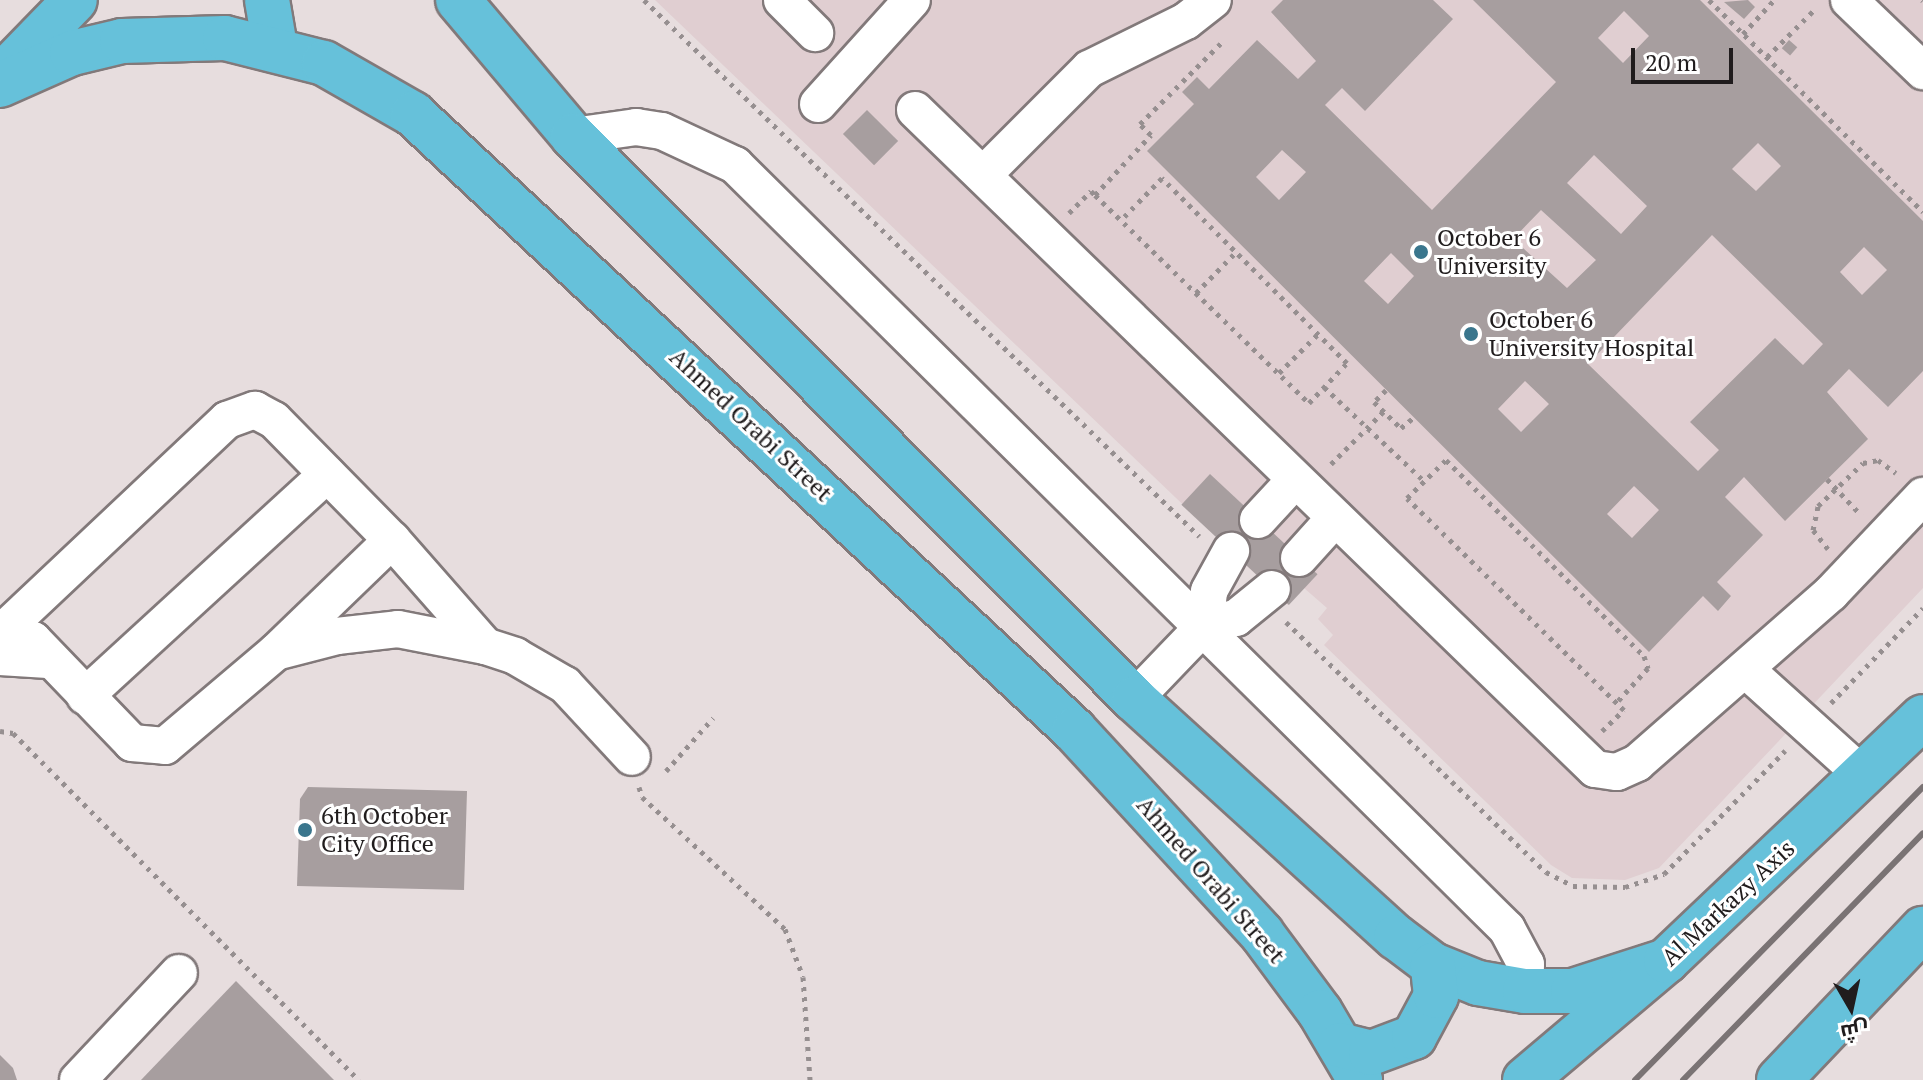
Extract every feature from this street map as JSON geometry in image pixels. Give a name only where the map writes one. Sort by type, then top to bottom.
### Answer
[{"type":"main road","points":[[0,76],[75,0]]},
{"type":"main road","points":[[267,0],[275,47]]},
{"type":"main road","points":[[458,0],[573,136],[1134,699],[1363,909],[1433,965],[1478,983],[1525,991],[1573,991],[1666,961]]},
{"type":"main road","name":"Ahmed Orabi Street","points":[[0,85],[72,53],[122,41],[186,36],[275,47],[370,85],[413,114],[1002,659],[1134,793],[1262,934],[1350,1063]]},
{"type":"main road","name":"Al Markazy Axis","points":[[1525,1080],[1666,961],[1923,717]]},
{"type":"main road","points":[[1779,1080],[1923,929]]},
{"type":"main road","points":[[1350,1063],[1386,1051],[1414,1037],[1436,996],[1433,965]]},
{"type":"lane","points":[[782,0],[815,33]]},
{"type":"lane","points":[[818,104],[912,0]]},
{"type":"lane","points":[[1849,0],[1923,71]]},
{"type":"lane","points":[[983,175],[1089,69],[1211,2]]},
{"type":"lane","points":[[915,110],[1595,769],[1617,772],[1637,763],[1831,593],[1923,496]]},
{"type":"lane","points":[[573,136],[636,127],[662,131],[735,165],[1205,625],[1507,929],[1526,964],[1525,991]]},
{"type":"lane","points":[[1,640],[235,414],[265,414],[392,540],[485,646]]},
{"type":"lane","points":[[85,696],[327,474]]},
{"type":"lane","points":[[1258,520],[1300,485]]},
{"type":"lane","points":[[1299,558],[1335,518]]},
{"type":"lane","points":[[1,640],[33,640],[48,660],[132,743],[152,748],[177,740],[277,651],[392,540]]},
{"type":"lane","points":[[1205,625],[1209,591],[1227,556]]},
{"type":"lane","points":[[1134,699],[1205,625],[1236,618],[1272,589]]},
{"type":"lane","points":[[277,651],[337,636],[398,629],[485,646],[565,685],[649,772]]},
{"type":"lane","points":[[1745,669],[1864,776]]},
{"type":"lane","points":[[78,1080],[179,973]]},
{"type":"path","points":[[644,0],[1227,556]]},
{"type":"path","points":[[1709,0],[1923,212]]},
{"type":"path","points":[[1743,34],[1774,0]]},
{"type":"path","points":[[1767,57],[1824,0]]},
{"type":"path","points":[[1095,195],[1151,135],[1140,124],[1234,30],[1211,2]]},
{"type":"path","points":[[1047,236],[1091,191],[1309,403],[1347,363],[1162,178],[1121,220]]},
{"type":"path","points":[[1196,293],[1236,252]]},
{"type":"path","points":[[1279,373],[1318,334]]},
{"type":"path","points":[[1324,387],[1424,481]]},
{"type":"path","points":[[1386,390],[1374,402],[1401,428],[1414,417]]},
{"type":"path","points":[[1300,485],[1384,411]]},
{"type":"path","points":[[1446,460],[1644,656],[1648,668],[1617,702],[1407,498],[1424,481],[1446,460]]},
{"type":"path","points":[[1815,535],[1813,515],[1863,463],[1888,465]]},
{"type":"path","points":[[1827,479],[1850,504]]},
{"type":"path","points":[[642,797],[649,772],[713,718]]},
{"type":"path","points":[[0,731],[13,733],[359,1080]]},
{"type":"path","points":[[642,797],[649,772]]},
{"type":"path","points":[[642,797],[785,929],[803,977],[810,1080]]},
{"type":"shaded area","name":"October 6 University","points":[[655,0],[1923,0],[1923,588],[1659,868],[1625,880],[1572,878],[1551,865],[1324,645],[1333,635],[1318,619],[1327,608],[1304,588],[1288,605]]},
{"type":"building","points":[[1283,0],[1433,0],[1453,19],[1365,111],[1342,88],[1325,105],[1432,210],[1556,82],[1473,0],[1700,0],[1923,221],[1923,371],[1888,407],[1849,369],[1827,392],[1868,439],[1785,521],[1744,477],[1725,497],[1763,535],[1717,582],[1731,596],[1718,611],[1703,596],[1649,652],[1147,151],[1194,104],[1182,92],[1197,77],[1209,89],[1257,40],[1298,79],[1316,61],[1271,12]],"holes":[[[1624,11],[1649,36],[1623,63],[1598,38]],[[1758,143],[1781,166],[1756,191],[1732,169]],[[1282,150],[1306,172],[1279,200],[1256,177]],[[1594,155],[1647,206],[1621,234],[1567,183]],[[1541,210],[1596,260],[1567,288],[1513,239]],[[1712,235],[1823,344],[1803,365],[1775,338],[1690,422],[1719,450],[1698,471],[1588,364]],[[1864,247],[1887,270],[1862,295],[1840,272]],[[1391,253],[1414,276],[1388,304],[1364,281]],[[1525,381],[1549,404],[1521,432],[1498,409]],[[1634,486],[1659,510],[1632,538],[1607,514]]]},
{"type":"building","points":[[1748,0],[1755,7],[1744,19],[1724,2]]},
{"type":"building","points":[[1789,40],[1797,47],[1790,56],[1782,48]]},
{"type":"building","points":[[867,110],[898,141],[874,165],[843,134]]},
{"type":"building","points":[[1210,474],[1318,574],[1289,605],[1181,505]]},
{"type":"building","points":[[308,787],[467,791],[464,890],[297,886],[300,799]]},
{"type":"building","points":[[236,981],[334,1080],[141,1080]]},
{"type":"building","points":[[0,1055],[13,1068],[17,1080],[0,1080]]},
{"type":"railway","points":[[1635,1080],[1923,787]]},
{"type":"railway","points":[[1683,1080],[1923,833]]},
{"type":"place","name":"October 6 University","points":[[1421,252]]},
{"type":"place","name":"October 6 University Hospital","points":[[1471,334]]},
{"type":"place","name":"6th October City Office","points":[[305,830]]}]
